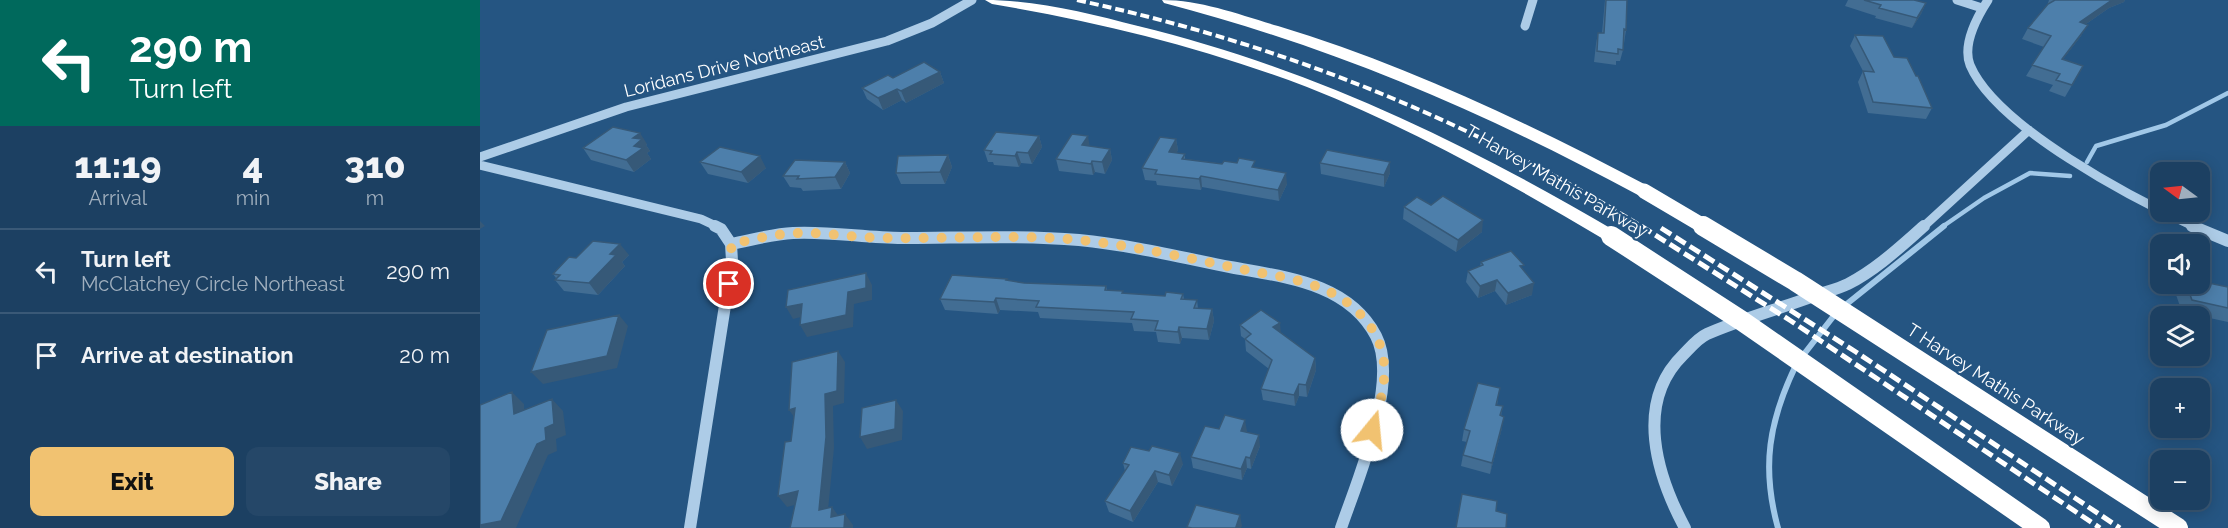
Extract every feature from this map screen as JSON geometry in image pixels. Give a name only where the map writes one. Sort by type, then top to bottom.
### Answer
[{"type":"highway","name":"T Harvey Mathis Parkway","points":[[992,0],[1101,21],[1217,52],[1312,84],[1468,155],[1539,193],[1611,236],[1742,321],[2040,528]]},
{"type":"highway","name":"T Harvey Mathis Parkway","points":[[1169,0],[1293,34],[1404,75],[1520,126],[1644,191],[1795,281],[2178,528]]},
{"type":"street","name":"Loridans Drive Northeast","points":[[480,157],[626,107],[866,47],[907,34],[972,0]]},
{"type":"street","points":[[1525,26],[1533,0]]},
{"type":"street","points":[[1957,0],[1985,4],[1968,43],[1971,66],[1990,95],[2029,130],[2151,207],[2228,241]]},
{"type":"street","points":[[1685,528],[1670,500],[1660,473],[1655,447],[1654,423],[1658,401],[1675,363],[1704,335],[1848,284],[1884,261],[1961,195],[2029,130]]},
{"type":"street","points":[[480,165],[701,219],[721,229],[731,244],[732,261],[690,528]]},
{"type":"street","points":[[731,244],[768,236],[803,233],[884,238],[996,236],[1079,240],[1152,250],[1300,281],[1328,291],[1354,308],[1370,325],[1381,346],[1385,369],[1383,396],[1341,528]]},
{"type":"building","points":[[1606,0],[1627,0],[1623,50],[1618,49],[1618,54],[1597,51],[1598,33],[1604,33]]},
{"type":"building","points":[[1864,0],[1914,0],[1926,3],[1917,18],[1879,8],[1881,5]]},
{"type":"building","points":[[2055,0],[2112,0],[2080,22],[2088,25],[2062,59],[2083,66],[2072,85],[2056,80],[2060,74],[2032,65],[2051,36],[2028,28],[2048,4]]},
{"type":"building","points":[[1855,35],[1883,36],[1894,57],[1907,58],[1932,108],[1873,102],[1863,71],[1874,72]]},
{"type":"building","points":[[924,62],[940,72],[901,91],[897,89],[878,98],[862,88],[888,75],[893,78]]},
{"type":"building","points":[[613,127],[640,133],[633,138],[642,139],[634,146],[643,148],[626,160],[583,148]]},
{"type":"building","points":[[996,132],[1039,136],[1028,153],[1017,152],[1015,156],[990,154],[992,151],[984,150]]},
{"type":"building","points":[[1072,134],[1088,136],[1082,145],[1110,149],[1102,162],[1092,161],[1091,164],[1056,159]]},
{"type":"building","points":[[1160,137],[1176,139],[1169,152],[1185,154],[1182,159],[1222,164],[1224,161],[1237,163],[1239,158],[1255,161],[1252,167],[1286,173],[1278,190],[1201,176],[1199,179],[1155,174],[1157,170],[1142,168]]},
{"type":"building","points":[[720,147],[760,156],[741,172],[700,162]]},
{"type":"building","points":[[1327,150],[1390,162],[1384,175],[1320,163]]},
{"type":"building","points":[[948,155],[940,172],[896,173],[898,156]]},
{"type":"building","points":[[795,160],[845,162],[835,177],[797,179],[799,176],[783,176]]},
{"type":"building","points":[[1443,196],[1483,220],[1458,240],[1404,207],[1417,197],[1431,205]]},
{"type":"building","points":[[593,241],[620,244],[610,254],[616,255],[589,283],[555,280],[560,275],[553,274],[569,257],[576,258]]},
{"type":"building","points":[[1511,251],[1524,265],[1520,266],[1534,283],[1508,293],[1497,280],[1480,286],[1468,271],[1483,265],[1481,262]]},
{"type":"building","points":[[866,273],[866,288],[848,292],[846,315],[800,325],[802,304],[786,307],[788,290]]},
{"type":"building","points":[[952,275],[1007,279],[1024,283],[1106,286],[1105,290],[1123,291],[1122,293],[1165,296],[1166,292],[1183,294],[1181,299],[1197,300],[1194,308],[1212,309],[1207,329],[1179,327],[1178,332],[1155,330],[1158,321],[1131,319],[1134,312],[1036,307],[1039,301],[996,298],[994,302],[940,299]]},
{"type":"building","points":[[2210,283],[2228,287],[2228,308],[2192,300],[2190,294],[2210,294]]},
{"type":"building","points":[[1261,310],[1280,323],[1273,327],[1315,358],[1306,385],[1299,384],[1294,395],[1261,389],[1272,360],[1245,339],[1251,334],[1240,325]]},
{"type":"building","points":[[619,315],[607,356],[531,372],[547,330]]},
{"type":"building","points":[[838,351],[837,391],[825,394],[826,437],[819,510],[832,507],[831,517],[845,514],[844,528],[790,528],[798,491],[778,496],[785,442],[791,441],[795,408],[789,410],[792,362]]},
{"type":"building","points":[[1478,383],[1500,388],[1496,405],[1503,406],[1500,415],[1504,417],[1492,463],[1463,455],[1470,431],[1464,429]]},
{"type":"building","points":[[512,392],[514,414],[552,399],[554,424],[545,428],[546,440],[537,444],[501,521],[480,525],[480,405]]},
{"type":"building","points":[[896,400],[895,429],[860,437],[862,408]]},
{"type":"building","points":[[1225,415],[1245,420],[1241,431],[1259,435],[1250,458],[1246,457],[1241,469],[1191,457],[1205,426],[1219,429]]},
{"type":"building","points":[[1152,446],[1180,453],[1169,475],[1155,471],[1130,511],[1105,501],[1129,465],[1123,463],[1131,447],[1149,451]]},
{"type":"building","points":[[1462,494],[1497,501],[1496,511],[1507,514],[1506,528],[1456,528]]},
{"type":"building","points":[[1196,505],[1240,515],[1236,527],[1240,528],[1187,527]]},
{"type":"waterway","points":[[2087,162],[2096,146],[2166,125],[2228,93]]},
{"type":"waterway","points":[[1942,227],[1984,198],[2030,173],[2070,176]]},
{"type":"waterway","points":[[1843,307],[1944,226]]},
{"type":"waterway","points":[[1801,358],[1836,313]]},
{"type":"waterway","points":[[1778,528],[1770,485],[1770,445],[1779,406],[1796,365]]},
{"type":"railway","points":[[1077,0],[1227,39],[1370,89],[1508,151],[1643,227]]},
{"type":"railway","points":[[1641,226],[1791,321],[2100,528]]},
{"type":"railway","points":[[1661,228],[1856,352],[2120,528]]},
{"type":"route","points":[[729,284],[732,261],[731,244],[768,236],[803,233],[884,238],[996,236],[1079,240],[1152,250],[1300,281],[1328,291],[1354,308],[1370,325],[1381,346],[1385,369],[1383,396],[1372,430]]}]
